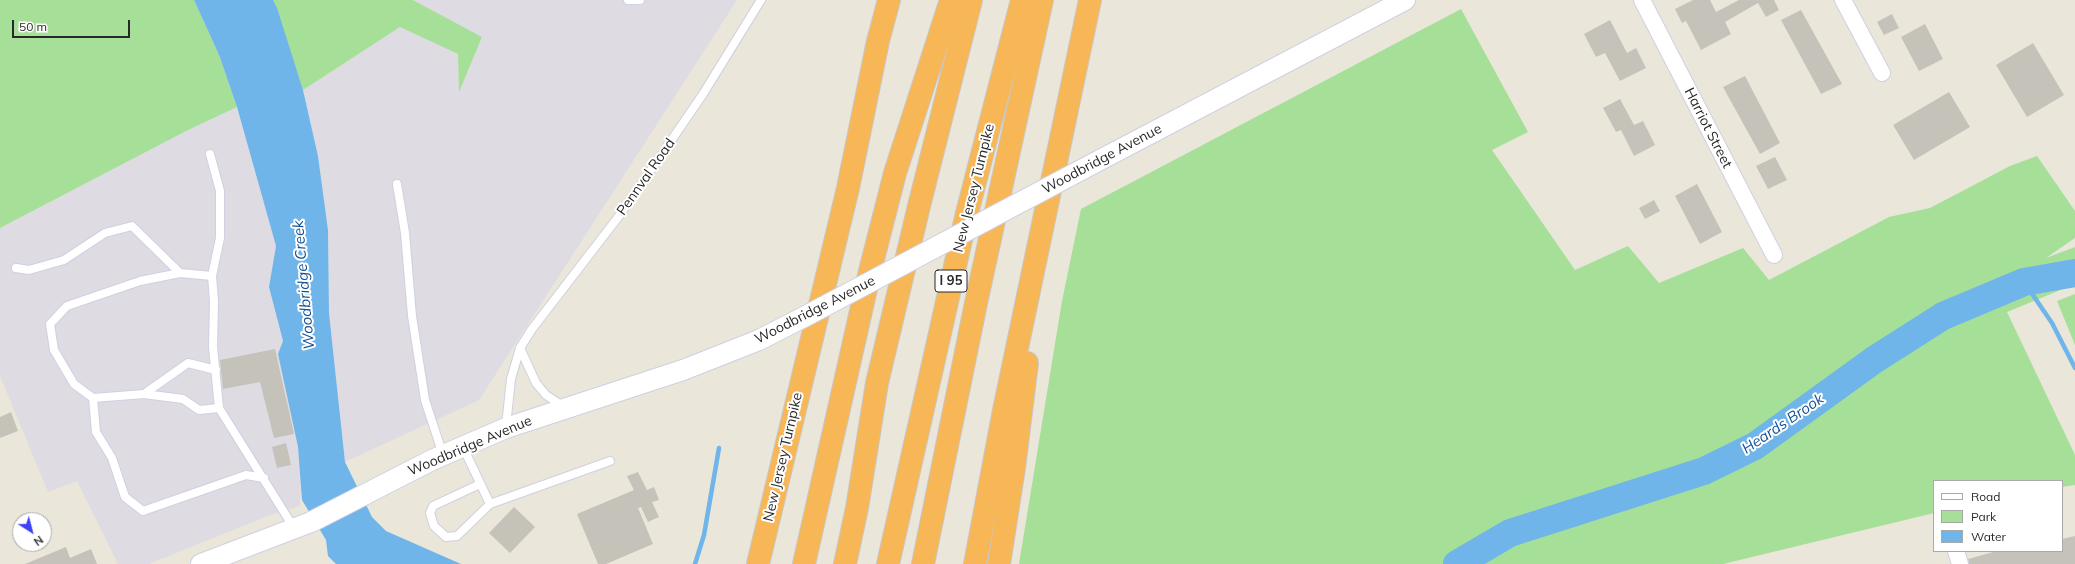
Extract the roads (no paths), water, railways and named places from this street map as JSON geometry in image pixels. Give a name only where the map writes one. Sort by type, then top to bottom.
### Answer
[{"type":"highway","name":"New Jersey Turnpike","points":[[758,559],[848,188],[878,41],[889,0]]},
{"type":"highway","points":[[804,564],[870,270],[895,173],[951,0]]},
{"type":"highway","points":[[845,564],[857,508],[878,383],[919,206],[971,0]]},
{"type":"highway","name":"New Jersey Turnpike","points":[[888,564],[967,213],[1022,0]]},
{"type":"highway","points":[[923,564],[977,295],[1042,0]]},
{"type":"highway","points":[[976,564],[1004,410],[1090,0]]},
{"type":"highway","points":[[999,564],[1014,468],[1041,231]]},
{"type":"street","name":"Woodbridge Avenue","points":[[201,564],[303,525],[443,455],[506,428],[695,366],[759,340],[1405,0]]},
{"type":"street","name":"Harriot Street","points":[[1642,0],[1774,255]]},
{"type":"street","points":[[1843,0],[1882,73]]},
{"type":"street","points":[[1956,552],[1960,564]]},
{"type":"lane","points":[[628,0],[640,0]]},
{"type":"lane","name":"Pennval Road","points":[[506,428],[511,379],[520,348],[532,329],[620,216],[703,94],[761,0]]},
{"type":"lane","points":[[210,154],[220,190],[220,238],[212,276],[214,301],[213,347],[220,408],[264,478],[303,525]]},
{"type":"lane","points":[[397,184],[405,233],[412,316],[425,400],[443,455]]},
{"type":"lane","points":[[16,268],[29,270],[64,260],[105,233],[132,226],[180,273]]},
{"type":"lane","points":[[212,276],[180,273],[140,281],[67,306],[50,324],[54,350],[74,384],[93,398],[144,394],[183,399],[199,410],[220,408]]},
{"type":"lane","points":[[520,348],[536,383],[546,395],[566,408]]},
{"type":"lane","points":[[144,394],[188,363],[216,370]]},
{"type":"lane","points":[[93,398],[96,432],[112,458],[126,497],[143,511],[246,475],[264,478]]},
{"type":"lane","points":[[463,446],[490,504]]},
{"type":"lane","points":[[480,484],[433,506],[430,513],[434,526],[446,537],[457,536],[490,504],[610,461]]},
{"type":"water","name":"Woodbridge Creek","points":[[194,0],[273,0],[277,8],[303,90],[318,156],[328,230],[329,313],[345,462],[372,517],[386,531],[461,564],[336,564],[328,556],[326,540],[302,500],[298,447],[278,354],[283,341],[269,287],[276,246],[237,107],[219,55]]},
{"type":"waterway","name":"Heards Brook","points":[[1457,564],[1510,533],[1704,471],[1755,446],[1874,360],[1943,316],[2024,282],[2075,273]]},
{"type":"waterway","points":[[2024,282],[2052,323],[2075,368]]},
{"type":"waterway","points":[[695,564],[704,535],[719,448]]}]
